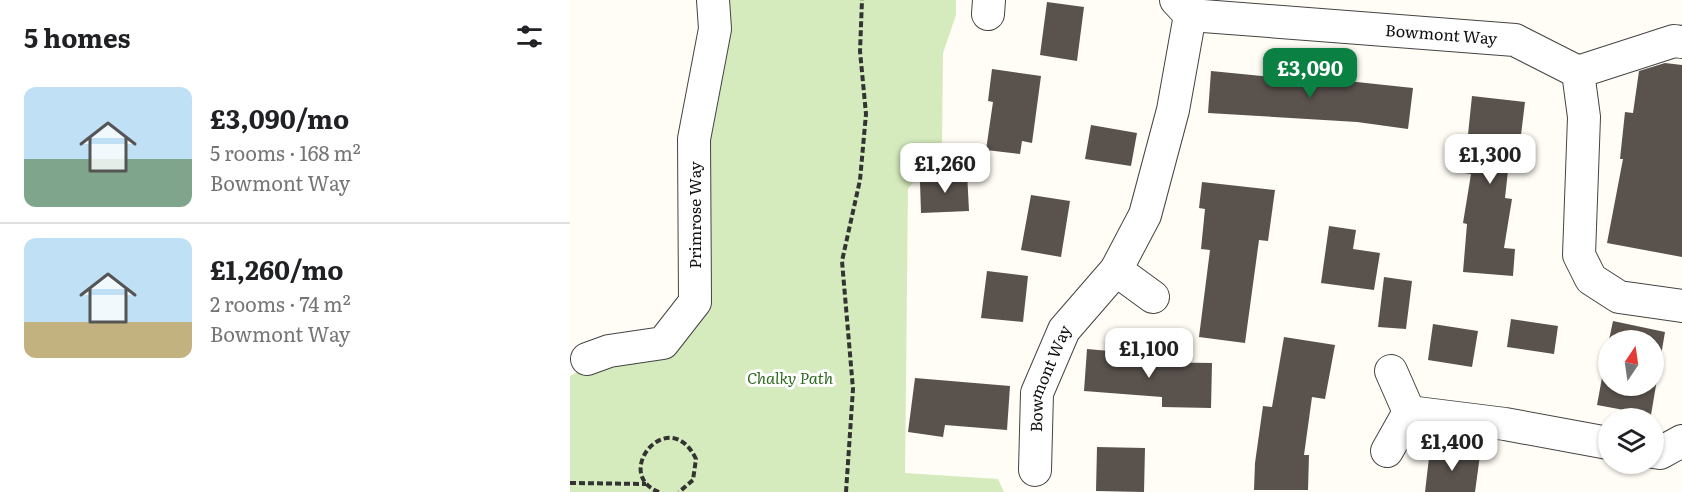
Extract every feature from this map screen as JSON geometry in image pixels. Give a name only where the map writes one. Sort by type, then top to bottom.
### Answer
[{"type":"street","name":"Primrose Way","points":[[587,359],[609,351],[663,343],[695,302],[694,139],[715,29],[713,0]]},
{"type":"street","name":"Bowmont Way","points":[[1035,470],[1037,393],[1064,330],[1116,270],[1145,214],[1173,110],[1183,8],[1515,40],[1578,72]]},
{"type":"street","points":[[1682,42],[1674,41],[1578,72],[1584,117],[1579,255],[1591,279],[1619,297],[1682,306]]},
{"type":"street","points":[[1116,270],[1153,297]]},
{"type":"street","points":[[1391,371],[1409,412]]},
{"type":"street","points":[[1409,412],[1505,424],[1598,441]]},
{"type":"street","points":[[1387,451],[1409,412]]},
{"type":"street","points":[[1664,451],[1682,441]]},
{"type":"path","points":[[846,492],[853,389],[842,261],[860,180],[866,114],[860,51],[862,0]]},
{"type":"path","points":[[647,484],[642,474],[645,452],[652,444],[662,439],[674,439],[684,443],[696,459],[693,480],[679,492]]},
{"type":"path","points":[[570,483],[627,481],[647,484],[659,492]]},
{"type":"green space","name":"Chalky Path","points":[[725,0],[956,0],[956,15],[943,53],[942,145],[908,189],[905,473],[998,479],[1004,492],[570,492],[570,376],[701,303],[704,141]]},
{"type":"building","points":[[1047,2],[1084,7],[1077,61],[1040,55]]},
{"type":"building","points":[[1665,63],[1682,65],[1682,257],[1607,243],[1623,159],[1620,159],[1625,112],[1633,113],[1639,71]]},
{"type":"building","points":[[992,69],[1041,76],[1032,143],[1022,141],[1020,154],[986,150],[993,102],[988,101]]},
{"type":"building","points":[[1211,71],[1291,79],[1291,75],[1413,88],[1408,129],[1357,122],[1208,113]]},
{"type":"building","points":[[1472,96],[1525,102],[1521,135],[1512,134],[1505,198],[1512,199],[1504,248],[1515,249],[1513,276],[1463,272],[1467,224],[1463,223],[1471,174],[1464,173]]},
{"type":"building","points":[[1091,125],[1137,133],[1131,166],[1085,159]]},
{"type":"building","points":[[967,172],[969,211],[921,213],[920,182],[938,181],[937,173]]},
{"type":"building","points":[[1202,182],[1275,190],[1268,241],[1259,240],[1245,343],[1199,337],[1210,250],[1201,249],[1205,209],[1199,208]]},
{"type":"building","points":[[1031,195],[1070,201],[1061,257],[1021,250]]},
{"type":"building","points":[[1329,226],[1356,230],[1353,249],[1380,253],[1374,290],[1321,283]]},
{"type":"building","points":[[987,271],[1028,276],[1023,322],[981,318]]},
{"type":"building","points":[[1384,277],[1412,281],[1406,329],[1378,327]]},
{"type":"building","points":[[1511,319],[1558,326],[1554,354],[1507,347]]},
{"type":"building","points":[[1613,321],[1656,330],[1611,330]]},
{"type":"building","points":[[1433,324],[1478,331],[1472,367],[1428,360]]},
{"type":"building","points":[[1284,337],[1335,345],[1325,399],[1312,397],[1304,455],[1309,455],[1308,490],[1254,490],[1255,463],[1263,406],[1272,407]]},
{"type":"building","points":[[1087,349],[1143,354],[1142,362],[1212,363],[1211,408],[1162,407],[1162,397],[1084,391]]},
{"type":"building","points":[[915,378],[1010,386],[1007,430],[945,425],[943,437],[908,432]]},
{"type":"building","points":[[1599,396],[1654,396],[1652,408],[1613,408],[1597,405]]},
{"type":"building","points":[[1097,447],[1145,448],[1144,492],[1096,491]]},
{"type":"building","points":[[1430,449],[1480,455],[1475,492],[1425,492]]}]
